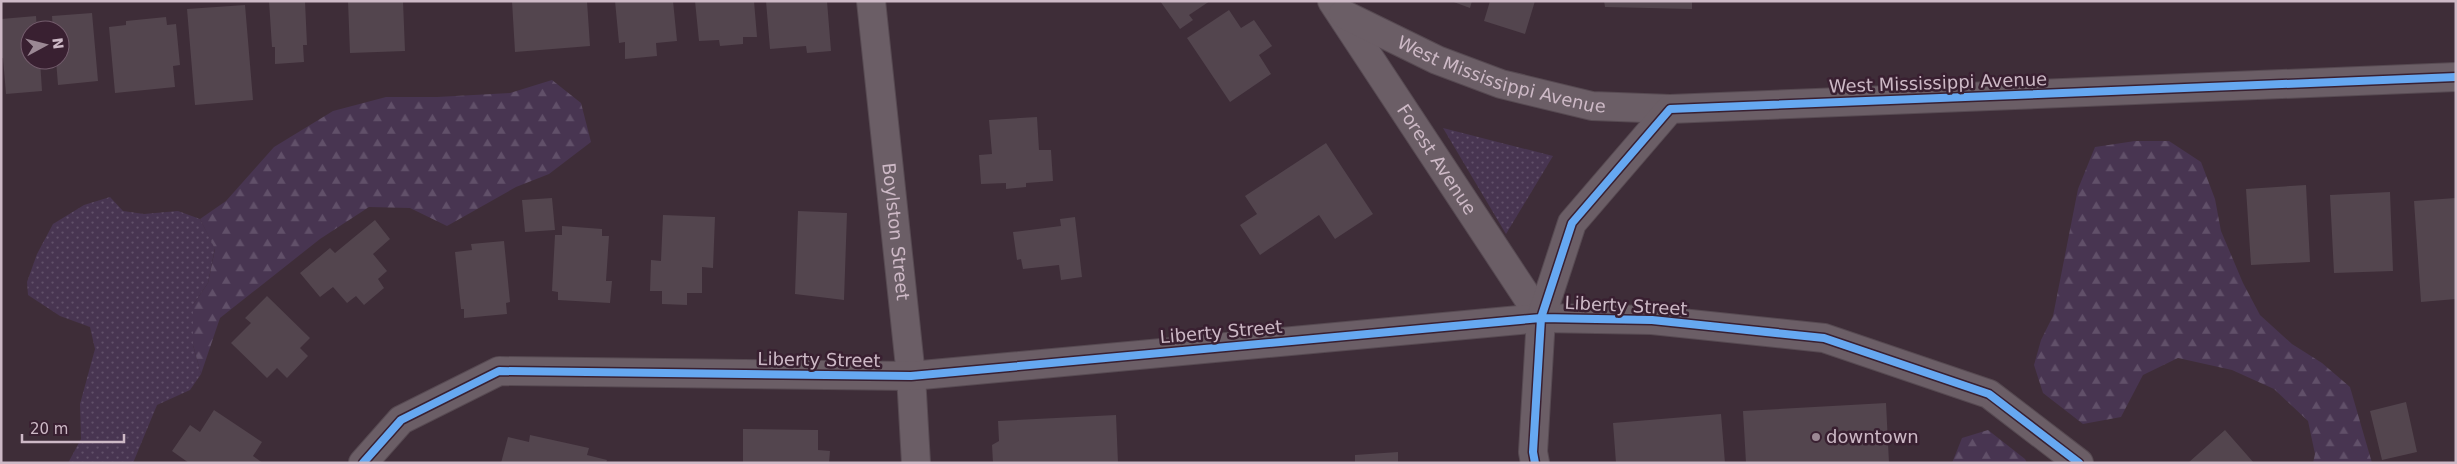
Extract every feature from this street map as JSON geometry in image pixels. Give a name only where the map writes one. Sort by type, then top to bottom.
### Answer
[{"type":"street","name":"Boylston Street","points":[[871,1],[911,376],[916,463]]},
{"type":"street","name":"West Mississippi Avenue","points":[[1337,7],[1437,60],[1501,84],[1592,106],[1670,109],[2456,77]]},
{"type":"street","name":"Forest Avenue","points":[[1337,7],[1541,318]]},
{"type":"street","points":[[1535,463],[1533,452],[1541,318],[1572,223],[1670,109]]},
{"type":"street","name":"Liberty Street","points":[[363,463],[401,420],[499,371],[911,376],[1541,318],[1652,320],[1824,338],[1989,394],[2078,463]]},
{"type":"green space","points":[[552,80],[581,103],[591,142],[549,174],[516,187],[447,226],[410,208],[369,207],[320,239],[220,318],[201,374],[193,345],[193,305],[208,283],[215,249],[200,219],[226,201],[274,147],[333,111],[386,97],[437,97],[510,93]]},
{"type":"green space","points":[[1443,128],[1553,156],[1506,234]]},
{"type":"green space","points":[[2135,141],[2169,141],[2201,162],[2215,199],[2221,231],[2243,283],[2260,315],[2292,344],[2322,363],[2350,387],[2372,463],[2313,463],[2315,454],[2308,421],[2274,389],[2232,370],[2178,358],[2143,375],[2121,417],[2083,424],[2043,393],[2034,365],[2041,340],[2053,316],[2078,189],[2095,147]]},
{"type":"green space","points":[[110,197],[123,211],[144,214],[178,211],[200,219],[215,248],[208,283],[193,305],[193,345],[201,374],[190,390],[157,405],[133,463],[68,463],[81,439],[80,404],[95,349],[90,327],[60,316],[28,295],[27,282],[37,254],[53,224],[84,205]]},
{"type":"green space","points":[[1988,430],[2025,459],[2027,463],[1952,463],[1962,438]]},
{"type":"building","points":[[269,1],[305,1],[307,45],[303,45],[304,62],[275,64],[275,47],[272,47]]},
{"type":"building","points":[[348,1],[403,1],[405,51],[350,53]]},
{"type":"building","points":[[512,1],[587,1],[590,46],[515,52]]},
{"type":"building","points":[[615,1],[673,1],[677,41],[656,43],[657,56],[625,59],[625,42],[619,43]]},
{"type":"building","points":[[695,1],[754,1],[757,37],[743,37],[743,44],[720,46],[719,40],[699,41]]},
{"type":"building","points":[[766,1],[827,1],[831,51],[807,53],[806,46],[770,49]]},
{"type":"building","points":[[1160,1],[1210,1],[1189,15],[1193,20],[1180,29]]},
{"type":"building","points":[[1451,1],[1472,1],[1470,8]]},
{"type":"building","points":[[1490,1],[1535,1],[1525,34],[1484,21]]},
{"type":"building","points":[[1604,1],[1692,1],[1692,9],[1605,7]]},
{"type":"building","points":[[245,5],[253,100],[195,105],[187,9]]},
{"type":"building","points":[[1229,10],[1241,28],[1254,20],[1272,46],[1259,55],[1271,74],[1230,102],[1187,38]]},
{"type":"building","points":[[92,13],[98,81],[58,85],[57,70],[70,70],[70,20],[52,20],[52,16]]},
{"type":"building","points":[[36,16],[36,20],[20,20],[20,70],[41,70],[42,91],[6,94],[3,58],[1,58],[1,19]]},
{"type":"building","points":[[166,17],[167,25],[176,24],[180,65],[173,66],[175,87],[115,93],[109,27],[126,25],[126,21]]},
{"type":"building","points":[[1037,117],[1039,150],[1051,150],[1053,181],[1026,183],[1026,187],[1006,189],[1006,183],[981,184],[979,155],[992,154],[989,120]]},
{"type":"building","points":[[1326,143],[1373,214],[1335,239],[1319,215],[1260,255],[1240,225],[1257,214],[1245,196]]},
{"type":"building","points":[[2306,185],[2310,262],[2251,265],[2246,189]]},
{"type":"building","points":[[2390,192],[2393,271],[2334,273],[2330,195]]},
{"type":"building","points":[[552,198],[555,230],[525,232],[522,200]]},
{"type":"building","points":[[2456,198],[2456,299],[2421,302],[2414,201]]},
{"type":"building","points":[[798,211],[847,213],[844,300],[795,294]]},
{"type":"building","points":[[663,215],[715,217],[713,268],[702,267],[702,293],[687,293],[687,305],[662,304],[662,291],[650,291],[651,260],[661,261]]},
{"type":"building","points":[[1075,217],[1082,277],[1061,280],[1059,265],[1023,269],[1021,259],[1017,260],[1013,232],[1061,226],[1060,219]]},
{"type":"building","points":[[375,220],[390,239],[373,254],[387,271],[378,279],[384,288],[364,305],[356,296],[347,303],[333,287],[320,297],[300,273],[330,248],[335,253]]},
{"type":"building","points":[[562,226],[602,229],[602,236],[609,236],[606,281],[612,281],[610,303],[558,300],[558,292],[552,291],[555,235],[562,235]]},
{"type":"building","points":[[504,241],[510,302],[506,303],[507,314],[464,318],[464,309],[461,309],[455,252],[472,250],[471,244]]},
{"type":"building","points":[[267,296],[310,338],[300,348],[308,356],[287,378],[277,368],[267,378],[231,343],[251,323],[245,318]]},
{"type":"building","points":[[2406,402],[2417,452],[2382,460],[2370,411]]},
{"type":"building","name":"downtown","points":[[1886,403],[1889,463],[1746,463],[1743,411]]},
{"type":"building","points":[[214,410],[262,442],[253,456],[263,463],[189,463],[172,451],[190,425],[200,432]]},
{"type":"building","points":[[1721,414],[1725,463],[1616,463],[1613,423]]},
{"type":"building","points":[[1116,415],[1118,463],[993,463],[992,445],[999,441],[998,421]]},
{"type":"building","points":[[743,429],[818,430],[818,450],[830,451],[829,463],[743,463]]},
{"type":"building","points":[[2225,430],[2254,463],[2188,463]]},
{"type":"building","points":[[530,435],[589,448],[587,455],[607,460],[606,463],[501,463],[508,437],[529,442]]},
{"type":"building","points":[[1398,452],[1398,463],[1355,463],[1355,455]]},
{"type":"cycle path","points":[[1535,463],[1533,452],[1541,318],[1572,223],[1670,109],[2456,77]]},
{"type":"cycle path","points":[[363,463],[401,420],[499,371],[911,376],[1541,318],[1652,320],[1824,338],[1989,394],[2079,463]]},
{"type":"place","name":"downtown","points":[[1816,437]]}]
